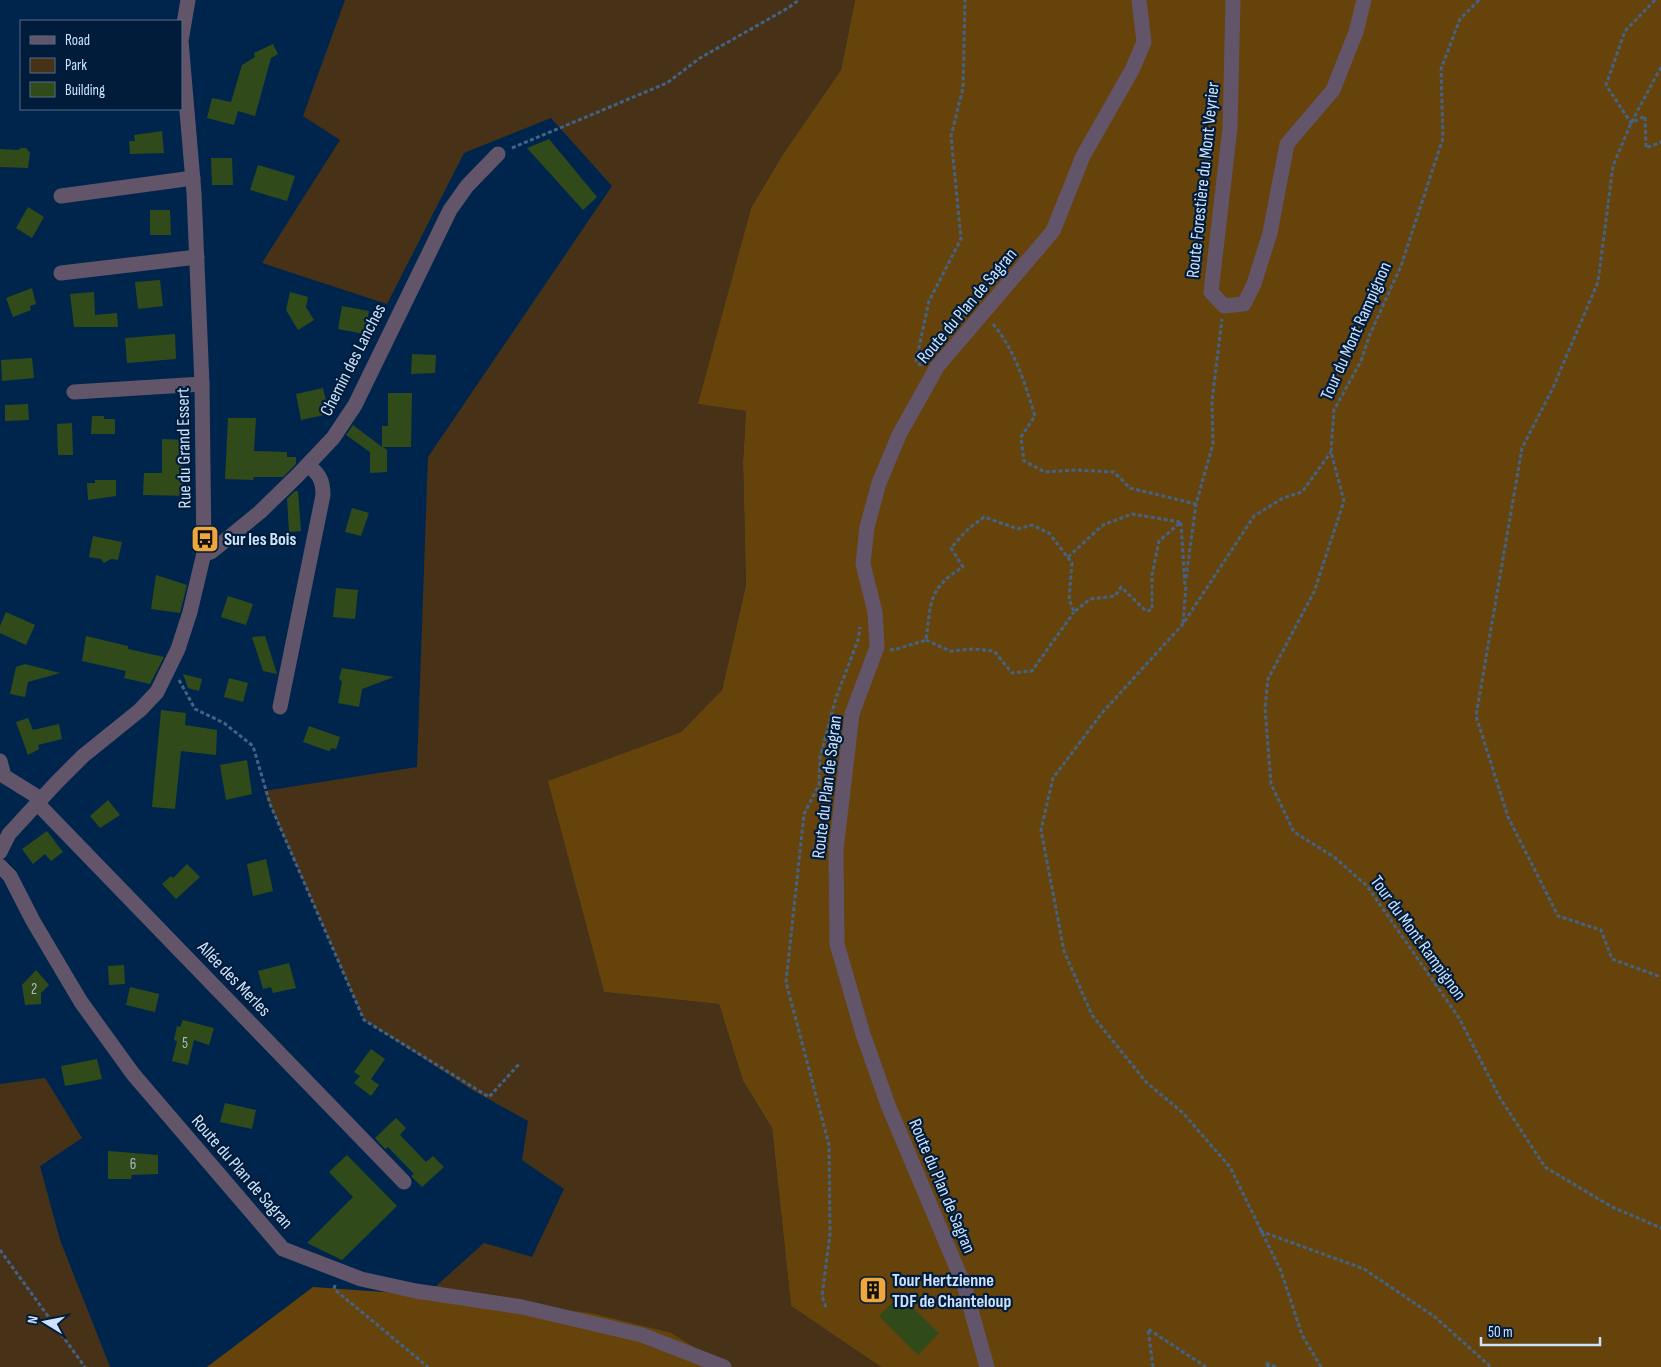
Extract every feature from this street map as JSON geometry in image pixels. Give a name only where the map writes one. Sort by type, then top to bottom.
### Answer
[{"type":"street","name":"Rue du Grand Essert","points":[[182,35],[188,0]]},
{"type":"street","name":"Route du Plan de Sagran","points":[[987,1367],[964,1285],[888,1105],[863,1034],[837,944],[836,850],[852,714],[877,647],[875,612],[863,564],[867,527],[879,483],[899,435],[932,375],[963,334],[984,314],[1053,231],[1083,156],[1132,70],[1144,42],[1139,0]]},
{"type":"street","name":"Route Forestière du Mont Veyrier","points":[[1224,306],[1211,292],[1230,128],[1233,0]]},
{"type":"street","points":[[1224,306],[1244,304],[1254,284],[1270,233],[1287,144],[1333,90],[1356,32],[1364,0]]},
{"type":"street","name":"Rue du Grand Essert","points":[[0,852],[9,834],[83,756],[140,710],[157,692],[171,664],[190,612],[204,553],[202,384],[197,257],[193,178],[182,52]]},
{"type":"street","name":"Chemin des Lanches","points":[[204,553],[211,552],[260,512],[333,438],[355,405],[450,210],[467,186],[498,154]]},
{"type":"street","points":[[61,196],[193,178]]},
{"type":"street","points":[[61,273],[197,257]]},
{"type":"street","points":[[74,392],[202,384]]},
{"type":"street","points":[[280,707],[323,495],[323,484],[319,474],[308,465]]},
{"type":"street","name":"Allée des Merles","points":[[0,761],[4,776],[39,801],[404,1182]]},
{"type":"street","name":"Route du Plan de Sagran","points":[[0,866],[10,876],[33,921],[81,1002],[134,1074],[283,1249],[361,1279],[416,1291],[522,1307],[642,1335],[724,1367]]},
{"type":"path","points":[[932,375],[916,361],[929,301],[961,239],[951,136],[963,88],[966,0]]},
{"type":"path","name":"Tour du Mont Rampignon","points":[[1479,0],[1460,19],[1441,69],[1443,138],[1423,194],[1401,266],[1370,334],[1361,362],[1334,410],[1331,452],[1344,501],[1314,592],[1268,679],[1265,708],[1271,784],[1294,832],[1334,857],[1367,886],[1459,1018],[1500,1098],[1545,1167],[1612,1207],[1661,1228]]},
{"type":"path","points":[[1631,123],[1606,85],[1626,31],[1655,0]]},
{"type":"path","points":[[498,154],[667,83],[700,58],[797,1]]},
{"type":"path","points":[[1661,67],[1631,123],[1613,166],[1598,282],[1552,390],[1522,448],[1476,716],[1508,817],[1558,916],[1602,930],[1612,959],[1661,977]]},
{"type":"path","points":[[1631,123],[1645,116],[1646,148],[1661,142]]},
{"type":"path","points":[[1182,624],[1196,504],[1213,444],[1212,401],[1224,306]]},
{"type":"path","points":[[984,314],[1000,333],[1020,369],[1035,416],[1021,437],[1024,461],[1044,472],[1076,470],[1114,472],[1130,488],[1196,504]]},
{"type":"path","points":[[1321,1367],[1302,1335],[1281,1271],[1230,1167],[1183,1113],[1146,1082],[1092,1015],[1064,951],[1040,830],[1053,778],[1102,713],[1182,624],[1254,516],[1283,498],[1302,492],[1331,452]]},
{"type":"path","points":[[1068,557],[1103,525],[1132,514],[1181,522]]},
{"type":"path","points":[[926,640],[931,598],[945,578],[963,567],[952,548],[968,529],[984,517],[1018,529],[1032,525],[1049,533],[1072,562],[1069,599],[1074,612]]},
{"type":"path","points":[[1181,522],[1185,586]]},
{"type":"path","points":[[877,647],[894,650],[926,640],[950,651],[972,649],[994,651],[1012,673],[1032,671],[1074,612],[1090,599],[1114,596],[1122,587],[1146,611],[1152,610],[1152,575],[1159,541],[1181,522]]},
{"type":"path","points":[[826,1306],[822,1296],[830,1234],[828,1145],[786,982],[804,814],[819,785],[820,757],[836,698],[858,640],[860,620]]},
{"type":"path","points":[[171,664],[195,709],[224,723],[253,746],[270,804],[364,1020],[489,1097],[520,1063]]},
{"type":"path","points":[[1260,1231],[1364,1269],[1435,1317],[1491,1367]]},
{"type":"path","points":[[0,1250],[85,1367]]},
{"type":"path","points":[[340,1271],[334,1289],[428,1367]]},
{"type":"path","points":[[1153,1367],[1148,1329],[1206,1367]]},
{"type":"path","points":[[1269,1367],[1266,1363],[1277,1367]]},
{"type":"green space","points":[[345,0],[855,0],[841,70],[783,154],[751,208],[699,404],[746,411],[743,462],[746,585],[722,690],[681,732],[549,781],[604,992],[719,1004],[743,1081],[772,1128],[791,1306],[881,1367],[726,1367],[426,1295],[484,1243],[532,1257],[564,1189],[522,1160],[528,1121],[474,1091],[364,1020],[264,791],[417,767],[428,457],[612,186],[551,118],[464,153],[387,304],[262,263],[340,140],[303,116]]},
{"type":"green space","points":[[45,1078],[82,1138],[40,1166],[60,1240],[110,1367],[0,1367],[0,1084]]},
{"type":"shaded area","points":[[855,0],[1661,0],[1661,1367],[881,1367],[791,1306],[772,1128],[743,1081],[719,1004],[604,992],[548,781],[681,732],[722,690],[746,585],[743,462],[746,411],[698,404],[751,208],[783,154],[841,70]]},
{"type":"shaded area","points":[[313,1287],[426,1295],[591,1313],[671,1333],[726,1367],[207,1367]]},
{"type":"building","points":[[273,44],[278,54],[271,58],[255,116],[238,111],[234,125],[207,118],[212,98],[231,102],[242,65],[255,57],[254,53]]},
{"type":"building","points":[[162,131],[164,153],[130,154],[129,141],[135,141],[134,135]]},
{"type":"building","points":[[549,139],[597,197],[583,210],[527,148]]},
{"type":"building","points":[[26,148],[30,153],[28,168],[0,167],[0,149],[18,150]]},
{"type":"building","points":[[211,158],[232,158],[233,185],[212,185]]},
{"type":"building","points":[[258,165],[295,176],[287,201],[250,190]]},
{"type":"building","points":[[28,207],[44,217],[32,238],[16,228]]},
{"type":"building","points":[[150,210],[170,210],[171,235],[150,235]]},
{"type":"building","points":[[160,280],[163,306],[138,309],[135,282]]},
{"type":"building","points":[[32,288],[36,304],[30,306],[31,310],[13,317],[6,298]]},
{"type":"building","points":[[94,292],[95,315],[117,313],[118,327],[74,327],[70,294]]},
{"type":"building","points":[[290,292],[308,297],[306,307],[314,320],[298,330],[286,310]]},
{"type":"building","points":[[342,306],[369,311],[364,334],[338,329]]},
{"type":"building","points":[[175,334],[176,359],[127,363],[125,338]]},
{"type":"building","points":[[412,354],[436,355],[435,373],[411,374]]},
{"type":"building","points":[[32,358],[34,378],[2,381],[1,360]]},
{"type":"building","points":[[323,388],[329,414],[301,420],[296,394]]},
{"type":"building","points":[[388,393],[412,393],[411,447],[383,447],[387,450],[387,472],[370,473],[370,452],[346,435],[353,425],[382,447],[382,426],[388,426]]},
{"type":"building","points":[[28,404],[29,420],[5,421],[5,405]]},
{"type":"building","points":[[92,416],[104,416],[104,419],[115,419],[115,434],[91,434]]},
{"type":"building","points":[[228,418],[256,418],[254,451],[287,452],[287,457],[296,457],[296,464],[283,477],[254,477],[253,480],[225,479]]},
{"type":"building","points":[[72,423],[73,455],[58,455],[57,424]]},
{"type":"building","points":[[162,439],[184,440],[184,481],[189,481],[189,496],[143,495],[144,473],[162,473]]},
{"type":"building","points":[[95,480],[116,480],[116,496],[88,500],[87,483],[95,483]]},
{"type":"building","points":[[295,491],[298,491],[301,531],[289,532],[287,499]]},
{"type":"building","points":[[352,508],[369,513],[361,536],[345,532]]},
{"type":"building","points":[[93,536],[122,542],[118,560],[111,559],[104,563],[101,559],[89,557]]},
{"type":"building","points":[[156,575],[187,585],[180,613],[151,609]]},
{"type":"building","points":[[336,588],[358,590],[355,619],[333,617]]},
{"type":"building","points":[[228,596],[253,604],[246,625],[221,617]]},
{"type":"building","points":[[6,612],[35,625],[26,645],[0,633],[0,626]]},
{"type":"building","points":[[86,636],[128,646],[128,649],[164,657],[150,684],[124,678],[126,671],[82,661]]},
{"type":"building","points":[[265,636],[277,674],[263,671],[252,637]]},
{"type":"building","points":[[25,664],[60,673],[28,682],[25,697],[10,694],[16,667]]},
{"type":"building","points":[[342,668],[394,677],[362,689],[359,707],[338,703],[342,682],[339,678]]},
{"type":"building","points":[[183,674],[202,679],[199,691],[188,688]]},
{"type":"building","points":[[229,678],[248,683],[243,702],[224,697]]},
{"type":"building","points":[[161,710],[186,713],[185,725],[217,730],[216,755],[181,751],[175,809],[152,807]]},
{"type":"building","points":[[28,718],[33,730],[59,724],[62,739],[38,745],[39,749],[28,755],[16,722]]},
{"type":"building","points":[[309,726],[340,737],[336,749],[331,748],[330,751],[303,742]]},
{"type":"building","points":[[247,760],[252,794],[226,800],[220,765]]},
{"type":"building","points":[[108,800],[120,815],[100,828],[90,816]]},
{"type":"building","points":[[47,831],[63,852],[51,861],[45,854],[33,864],[22,849]]},
{"type":"building","points":[[266,859],[273,891],[253,896],[247,864]]},
{"type":"building","points":[[187,864],[200,877],[176,899],[162,884],[171,876],[173,878]]},
{"type":"building","points":[[289,963],[296,988],[273,993],[271,987],[263,989],[258,971]]},
{"type":"building","points":[[124,965],[125,984],[109,985],[108,966]]},
{"type":"building","points":[[36,970],[49,985],[41,993],[41,1004],[25,1005],[22,985]]},
{"type":"building","points":[[130,987],[159,994],[155,1012],[126,1005]]},
{"type":"building","points":[[183,1020],[214,1028],[209,1045],[194,1040],[188,1065],[172,1061],[177,1041],[174,1040],[177,1026],[180,1027]]},
{"type":"building","points":[[371,1049],[385,1059],[371,1079],[379,1085],[371,1096],[354,1083],[360,1076],[354,1072]]},
{"type":"building","points":[[97,1059],[102,1079],[65,1086],[61,1066]]},
{"type":"building","points":[[225,1103],[256,1110],[252,1129],[220,1122]]},
{"type":"building","points":[[396,1118],[406,1128],[400,1135],[426,1162],[433,1156],[444,1167],[422,1187],[411,1176],[414,1174],[388,1147],[385,1149],[375,1138]]},
{"type":"building","points":[[108,1151],[158,1155],[158,1174],[132,1175],[131,1179],[108,1179]]},
{"type":"building","points":[[347,1155],[397,1206],[342,1260],[307,1243],[353,1197],[329,1172]]},
{"type":"building","name":"Tour Hertzienne TDF de Chanteloup","points":[[876,1281],[880,1285],[884,1298],[871,1297],[866,1293],[866,1284]]},
{"type":"building","points":[[900,1295],[939,1333],[918,1355],[879,1316]]},
{"type":"place","name":"Sur les Bois","points":[[205,539]]},
{"type":"place","name":"Tour Hertzienne TDF de Chanteloup","points":[[873,1290]]}]
